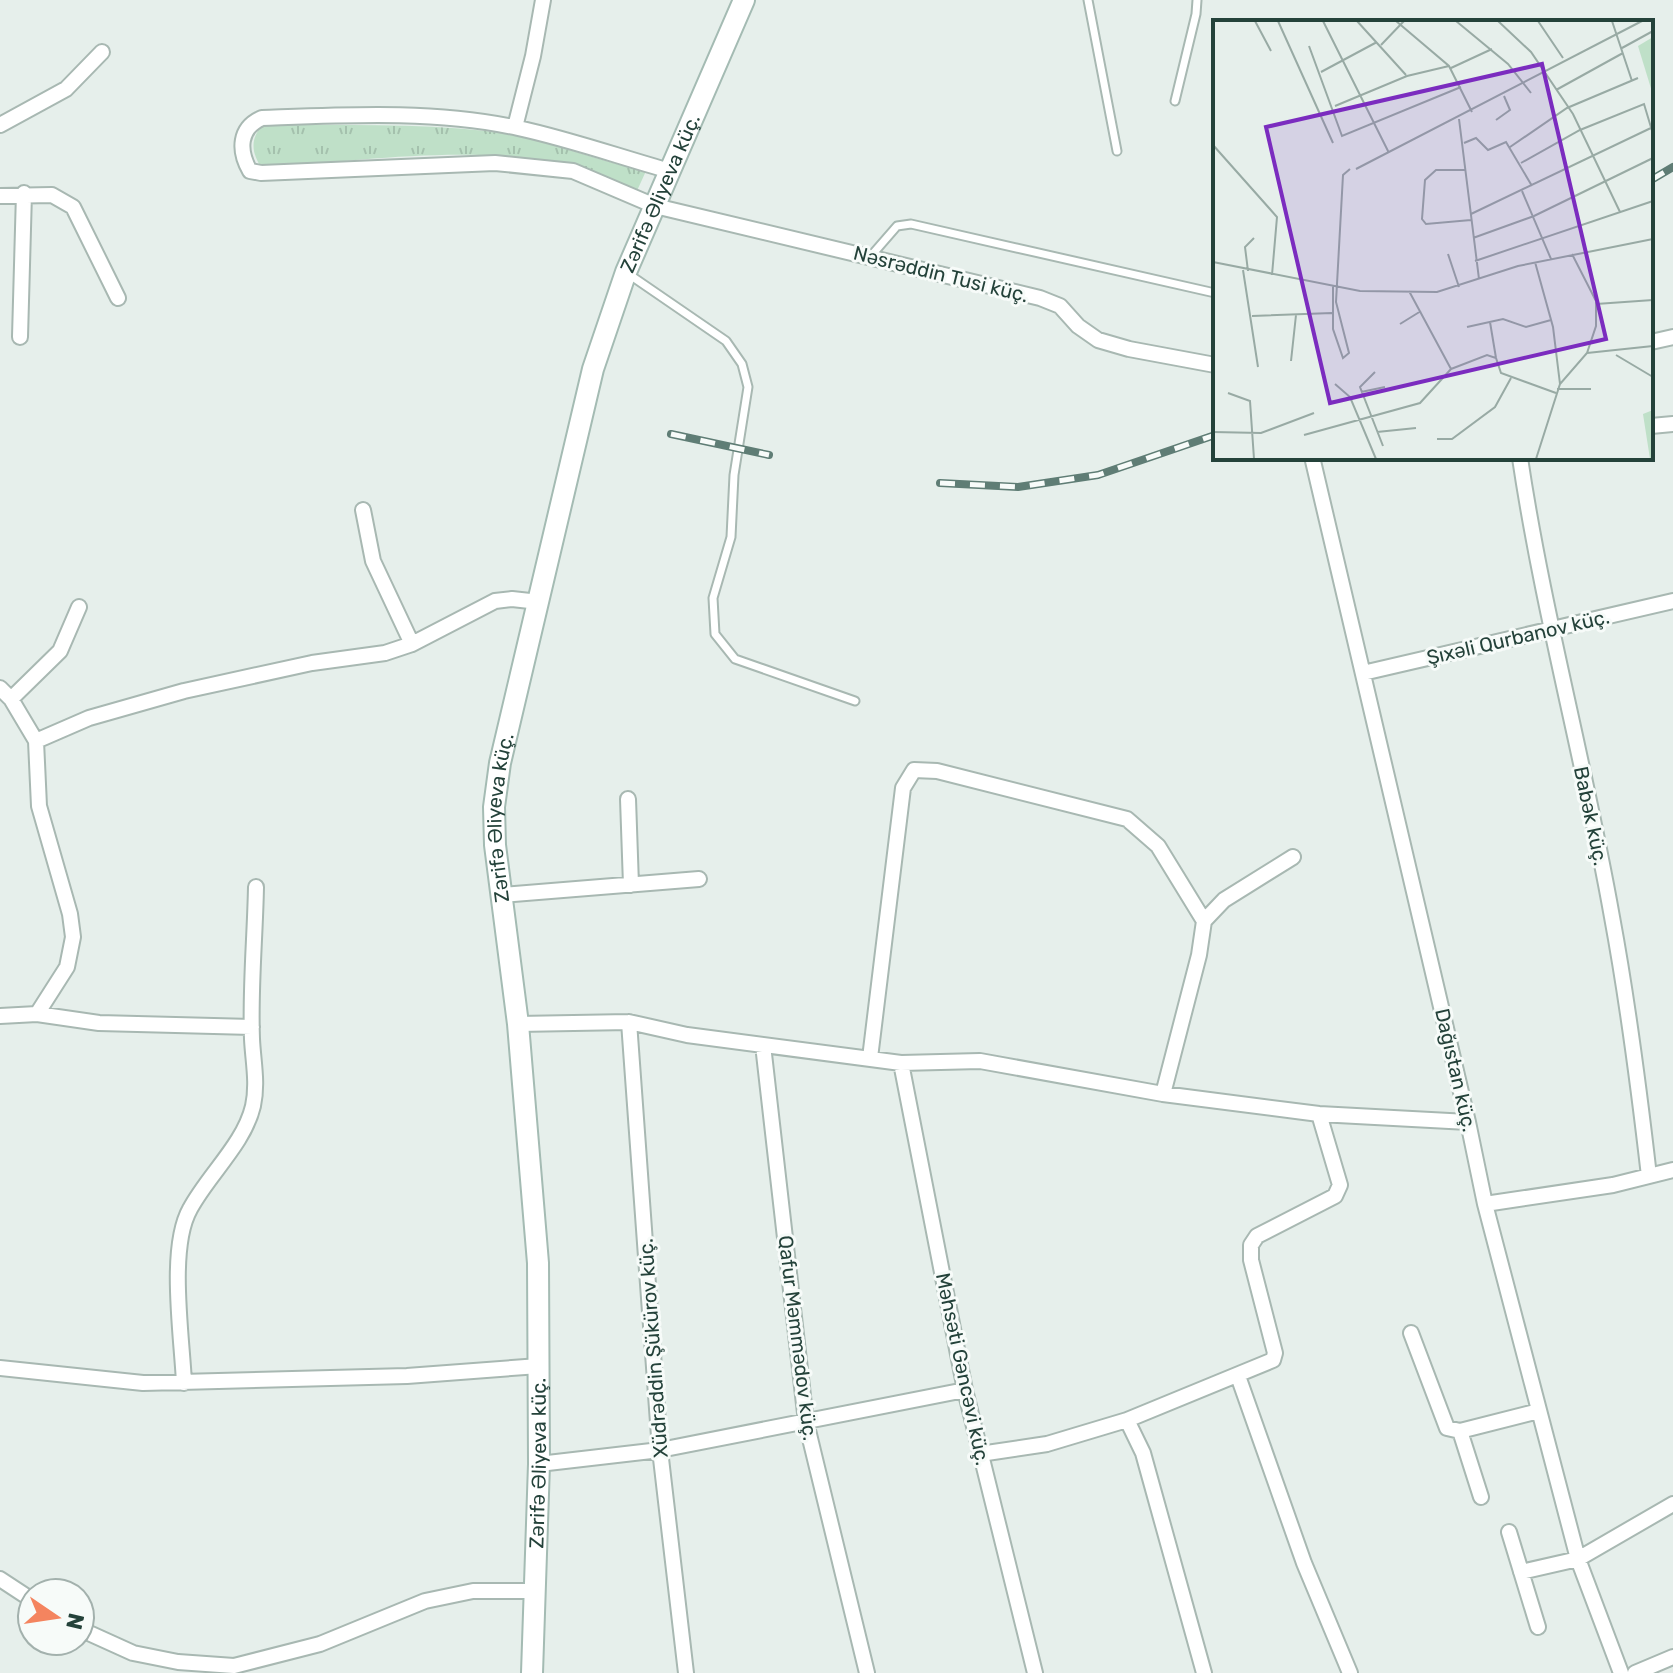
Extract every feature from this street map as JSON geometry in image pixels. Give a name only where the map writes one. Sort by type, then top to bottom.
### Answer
[{"type":"street","points":[[543,0],[515,127],[670,171]]},
{"type":"street","name":"Zərifə Əliyeva küç.","points":[[532,1673],[539,1464],[538,1263],[518,1024],[495,845],[494,807],[498,777],[593,369],[626,272],[744,0]]},
{"type":"street","points":[[0,125],[66,89],[102,52]]},
{"type":"street","name":"Nəsrəddin Tusi küç.","points":[[515,127],[382,114],[262,118],[250,124],[243,137],[243,159],[250,171],[261,173],[495,163],[573,171],[655,206],[1040,298],[1060,306],[1078,326],[1098,340],[1213,365]]},
{"type":"street","points":[[20,337],[24,193]]},
{"type":"street","points":[[0,196],[24,193],[52,195],[73,207],[118,298]]},
{"type":"street","points":[[1653,342],[1673,337]]},
{"type":"street","points":[[1653,426],[1673,424]]},
{"type":"street","name":"Babək küç.","points":[[1520,460],[1551,628],[1612,915],[1634,1052],[1649,1176]]},
{"type":"street","name":"Dağıstan küç.","points":[[1313,461],[1485,1204],[1578,1559],[1621,1673]]},
{"type":"street","points":[[363,510],[373,561],[412,644]]},
{"type":"street","points":[[36,741],[89,718],[184,691],[312,663],[385,653],[412,644],[495,601],[539,602]]},
{"type":"street","name":"Şıxəli Qurbanov küç.","points":[[1363,673],[1673,601]]},
{"type":"street","points":[[37,1014],[67,967],[73,937],[70,914],[39,806],[36,741],[6,693],[60,651],[79,607]]},
{"type":"street","points":[[870,1058],[903,788],[914,770],[937,771],[1127,819],[1158,846],[1204,921]]},
{"type":"street","points":[[628,799],[631,885]]},
{"type":"street","points":[[1163,1094],[1199,955],[1204,921],[1224,900],[1293,857]]},
{"type":"street","points":[[501,895],[699,879]]},
{"type":"street","points":[[184,1383],[180,1229],[190,1208],[238,1138],[253,1107],[256,1077],[252,1027],[256,887]]},
{"type":"street","points":[[0,1016],[37,1014],[99,1023],[252,1027]]},
{"type":"street","points":[[518,1024],[629,1022],[687,1035],[901,1063],[980,1061],[1163,1094],[1319,1114],[1468,1122]]},
{"type":"street","name":"Xüdrəddin Şükürov küç.","points":[[629,1022],[660,1450],[686,1673]]},
{"type":"street","name":"Qafur Məmmədov küç.","points":[[763,1045],[806,1422],[867,1673]]},
{"type":"street","name":"Məhsəti Gəncəvi küç.","points":[[901,1063],[965,1390],[1035,1673]]},
{"type":"street","points":[[980,1454],[1047,1444],[1127,1420],[1273,1360],[1275,1353],[1251,1260],[1251,1245],[1257,1236],[1335,1196],[1340,1185],[1319,1114]]},
{"type":"street","points":[[1485,1204],[1613,1185],[1673,1170]]},
{"type":"street","points":[[1411,1333],[1447,1428],[1460,1431],[1539,1411]]},
{"type":"street","points":[[0,1368],[143,1383],[184,1383],[407,1376],[539,1366]]},
{"type":"street","points":[[1238,1376],[1304,1563],[1350,1673]]},
{"type":"street","points":[[539,1464],[660,1450],[965,1390]]},
{"type":"street","points":[[1127,1420],[1143,1453],[1204,1673]]},
{"type":"street","points":[[1460,1431],[1481,1497]]},
{"type":"street","points":[[1521,1572],[1578,1559],[1673,1504]]},
{"type":"street","points":[[1509,1532],[1538,1627]]},
{"type":"street","points":[[96,1636],[133,1653],[217,1669],[320,1644],[425,1601],[473,1591],[536,1591]]},
{"type":"street","points":[[1635,1673],[1673,1657]]},
{"type":"lane","points":[[1088,0],[1117,151]]},
{"type":"lane","points":[[1175,101],[1197,0]]},
{"type":"lane","points":[[870,257],[897,226],[911,224],[1213,293]]},
{"type":"lane","points":[[626,272],[726,341],[742,364],[748,387],[734,475],[731,537],[713,598],[715,634],[735,659],[855,701]]},
{"type":"green space","points":[[271,124],[486,131],[527,138],[646,171],[636,193],[598,174],[554,163],[508,157],[410,156],[272,167],[259,164],[254,146],[260,128]]},
{"type":"railway","points":[[1653,179],[1673,167]]},
{"type":"railway","points":[[671,434],[769,455]]},
{"type":"railway","points":[[940,483],[1018,487],[1098,475],[1213,436]]}]
